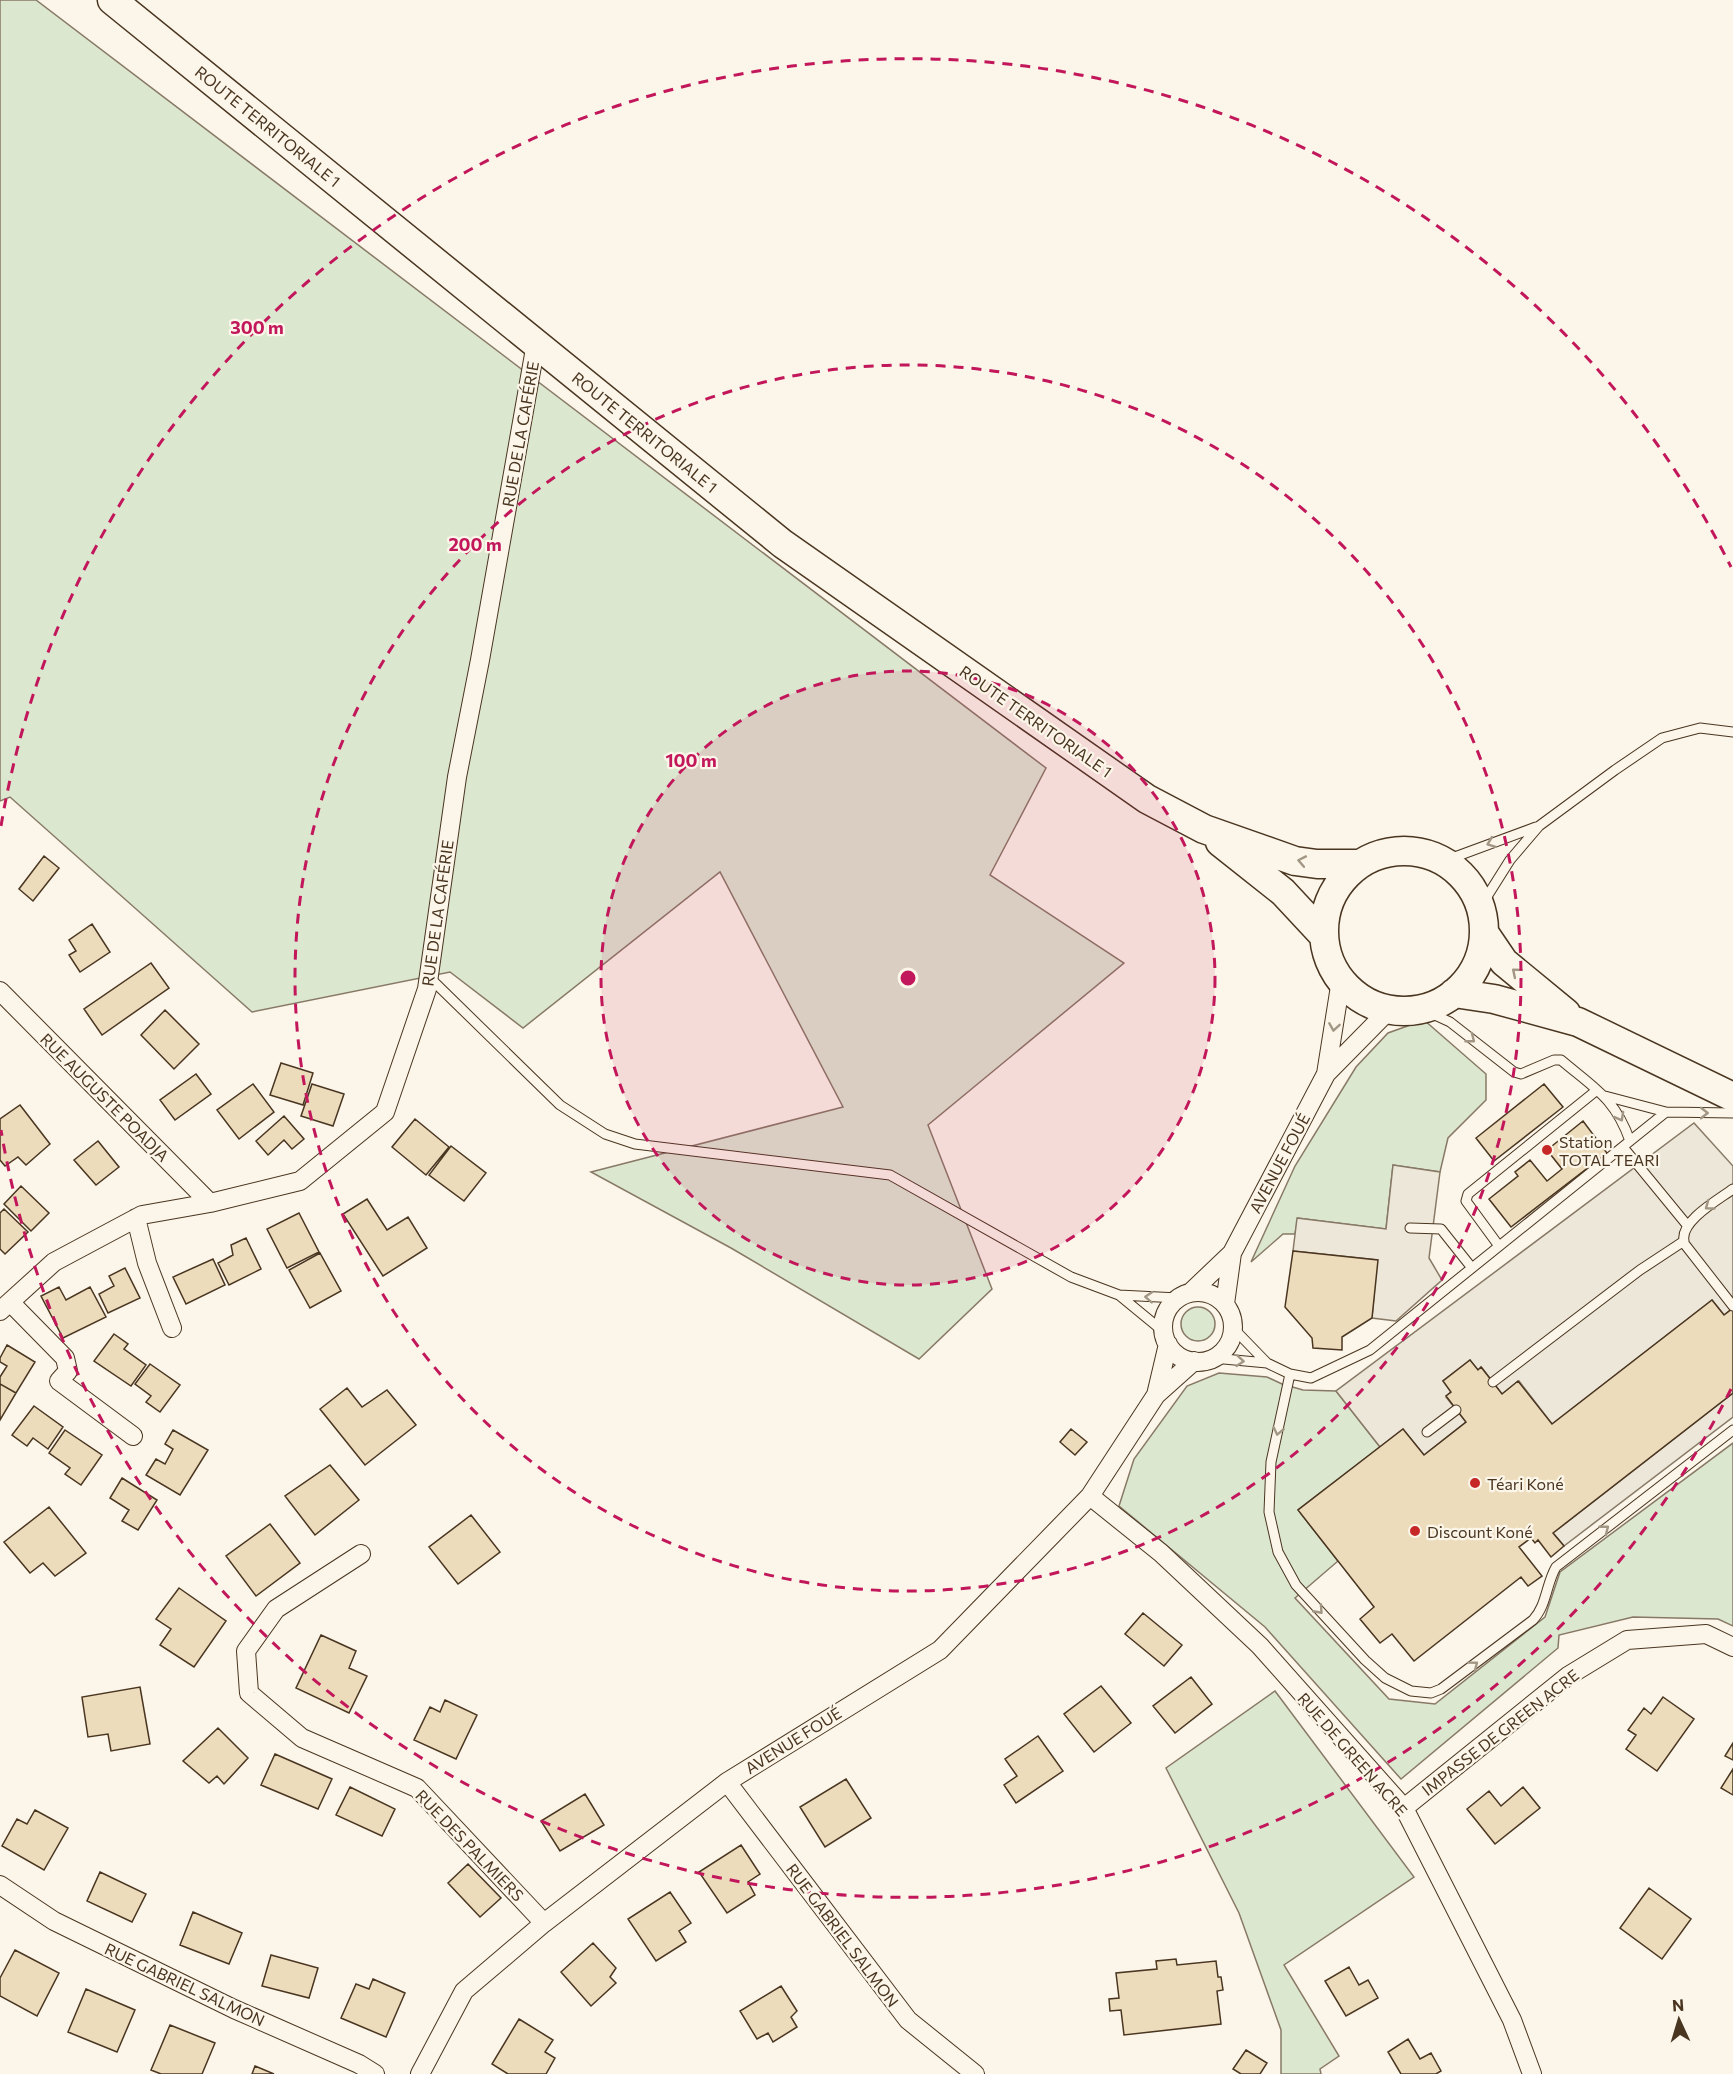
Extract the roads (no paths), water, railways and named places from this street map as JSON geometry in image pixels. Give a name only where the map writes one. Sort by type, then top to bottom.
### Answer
[{"type":"main road","name":"ROUTE TERRITORIALE 1","points":[[112,0],[783,544],[1147,799],[1204,829],[1295,861],[1317,864],[1360,864]]},
{"type":"main road","name":"ROUTE TERRITORIALE 1","points":[[1204,829],[1283,892],[1324,936]]},
{"type":"main road","points":[[1401,851],[1424,853],[1444,861],[1460,873],[1472,888],[1481,906],[1485,934],[1480,956],[1470,977],[1454,993],[1439,1003],[1422,1009],[1389,1010],[1371,1004],[1354,994],[1341,980],[1329,959],[1324,936],[1325,915],[1332,895],[1344,878],[1360,864],[1380,855],[1401,851]]},
{"type":"main road","points":[[1485,934],[1504,962],[1578,1022]]},
{"type":"main road","points":[[1454,993],[1494,999],[1578,1022],[1733,1097]]},
{"type":"street","name":"RUE DE LA CAFÉRIE","points":[[5,1306],[54,1262],[142,1215],[210,1203],[300,1181],[385,1112],[427,989],[457,777],[536,343]]},
{"type":"street","name":"AVENUE FOUÉ","points":[[1326,1074],[1341,980]]},
{"type":"street","name":"RUE AUGUSTE POADJA","points":[[0,991],[210,1203]]},
{"type":"street","name":"AVENUE FOUÉ","points":[[1225,1304],[1232,1252],[1326,1074],[1389,1010]]},
{"type":"street","points":[[136,1218],[147,1263],[172,1328]]},
{"type":"street","name":"AVENUE FOUÉ","points":[[1184,1295],[1232,1252]]},
{"type":"street","points":[[1209,1294],[1225,1304],[1233,1320],[1227,1346],[1213,1358],[1194,1361],[1174,1352],[1166,1338],[1166,1313],[1171,1305],[1184,1295],[1209,1294]]},
{"type":"street","points":[[5,1306],[65,1358],[68,1371],[59,1381],[133,1436]]},
{"type":"street","name":"AVENUE FOUÉ","points":[[1156,1395],[1166,1338]]},
{"type":"street","name":"AVENUE FOUÉ","points":[[420,2074],[464,1991],[544,1923],[726,1782],[940,1650],[1090,1496],[1156,1395],[1194,1361]]},
{"type":"street","name":"RUE DE GREEN ACRE","points":[[1090,1496],[1161,1552],[1260,1646],[1404,1808],[1512,2020],[1532,2074]]},
{"type":"street","name":"RUE DES PALMIERS","points":[[361,1554],[276,1609],[246,1650],[249,1693],[302,1738],[417,1788],[544,1923]]},
{"type":"street","name":"IMPASSE DE GREEN ACRE","points":[[1404,1808],[1568,1676],[1627,1640],[1706,1634],[1733,1647]]},
{"type":"street","name":"RUE GABRIEL SALMON","points":[[726,1782],[908,2020],[975,2074]]},
{"type":"street","name":"RUE GABRIEL SALMON","points":[[0,1885],[54,1921],[234,2009],[359,2064],[375,2074]]},
{"type":"lane","points":[[1481,906],[1510,861],[1539,826],[1615,770],[1662,738],[1700,728],[1733,732]]},
{"type":"lane","points":[[1444,861],[1539,826]]},
{"type":"lane","points":[[429,977],[560,1105],[604,1134],[635,1144],[890,1175],[1071,1277],[1119,1295],[1184,1295]]},
{"type":"lane","points":[[1422,1009],[1450,1022],[1514,1072],[1521,1074],[1554,1060],[1561,1060],[1605,1096],[1618,1113],[1627,1144],[1687,1226]]},
{"type":"lane","points":[[1499,1246],[1470,1209],[1466,1201],[1468,1194],[1597,1090]]},
{"type":"lane","points":[[1605,1096],[1666,1112],[1733,1113]]},
{"type":"lane","points":[[1213,1358],[1267,1363],[1290,1374],[1311,1378],[1370,1350],[1666,1112]]},
{"type":"lane","points":[[1733,1189],[1695,1217],[1683,1235],[1683,1242],[1733,1306]]},
{"type":"lane","points":[[1410,1228],[1441,1229],[1472,1268]]},
{"type":"lane","points":[[1492,1382],[1640,1270],[1683,1242]]},
{"type":"lane","points":[[1119,1295],[1166,1338]]},
{"type":"lane","points":[[1233,1328],[1267,1363]]},
{"type":"lane","points":[[1290,1374],[1271,1462],[1269,1512],[1278,1552],[1296,1585],[1365,1660],[1385,1678],[1411,1691],[1431,1693],[1441,1689],[1533,1620],[1540,1612],[1551,1574],[1556,1567],[1733,1430]]},
{"type":"lane","points":[[1427,1432],[1456,1410]]},
{"type":"place","name":"Station TOTAL TEARI","points":[[1547,1150]]},
{"type":"place","name":"Téari Koné","points":[[1475,1483]]},
{"type":"place","name":"Discount Koné","points":[[1415,1531]]}]
